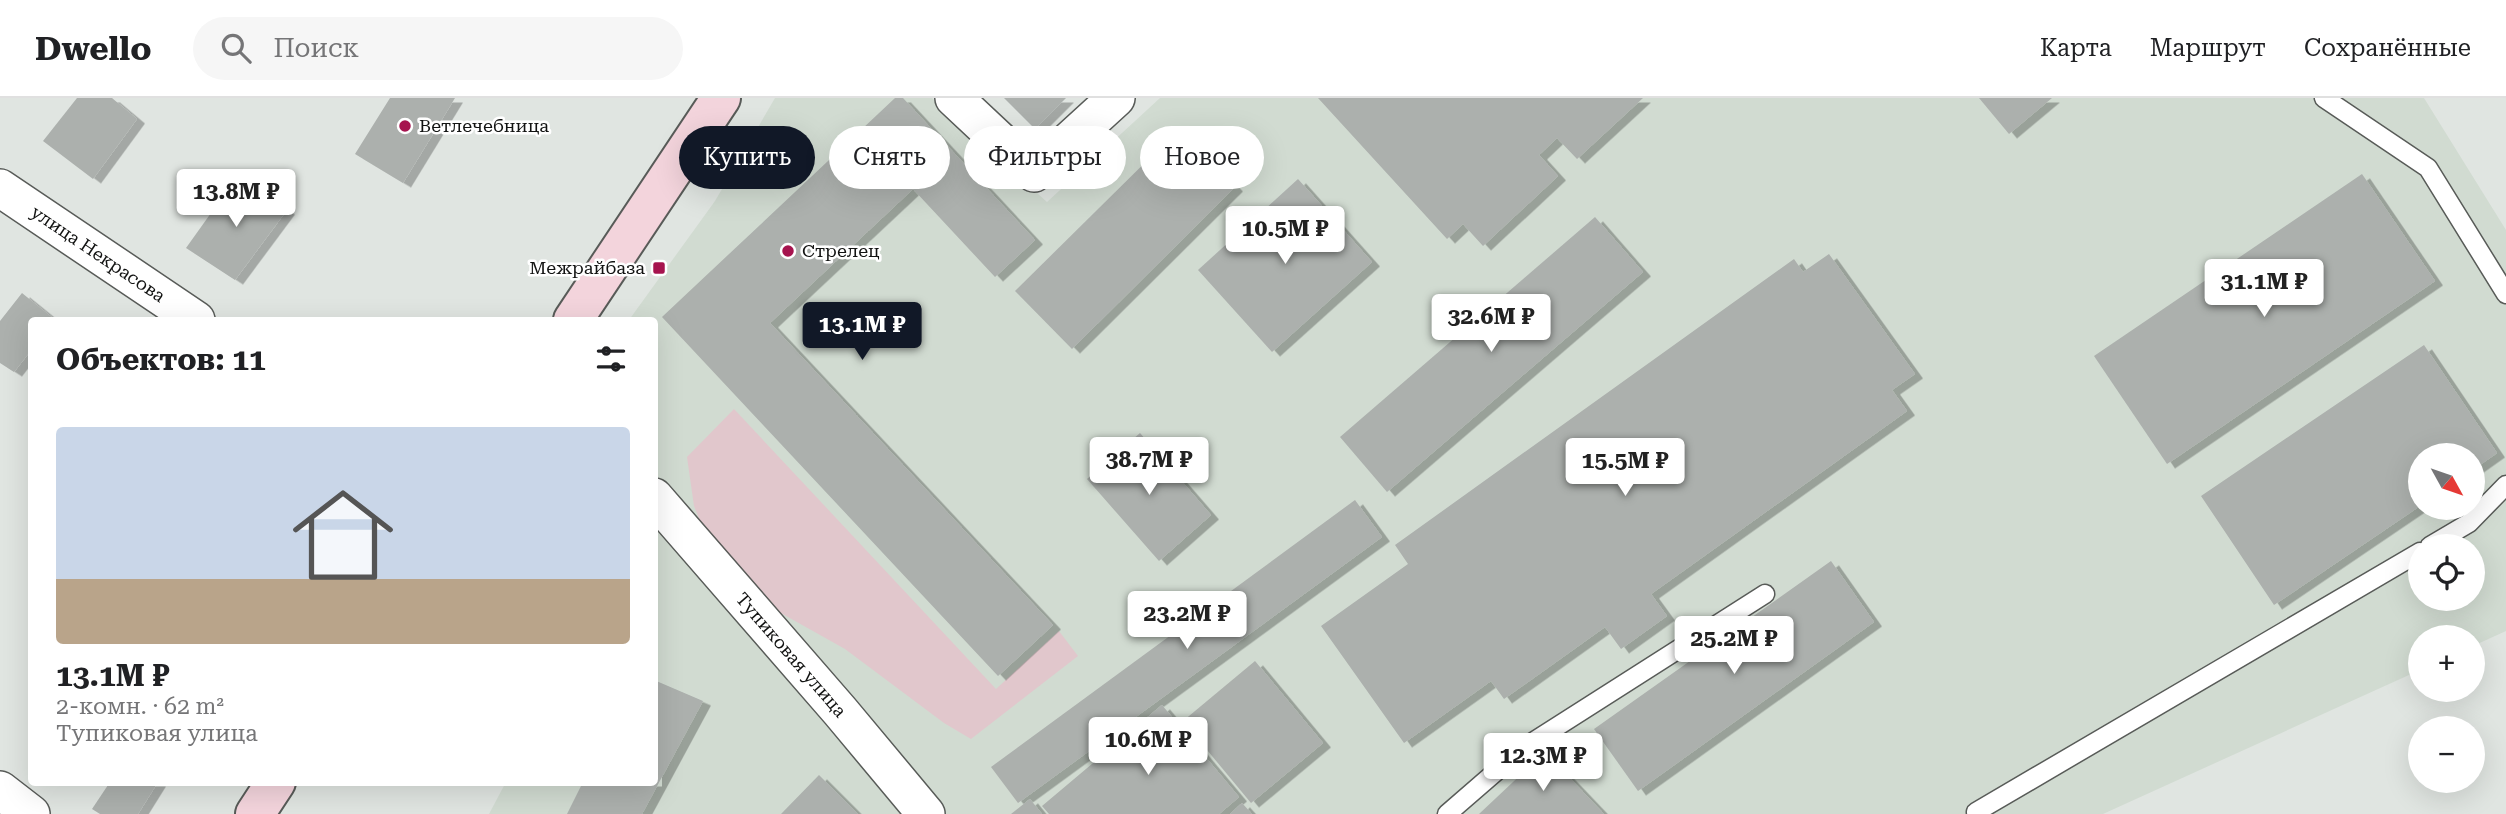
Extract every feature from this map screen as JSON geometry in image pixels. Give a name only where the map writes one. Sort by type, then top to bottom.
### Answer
[{"type":"street","points":[[575,317],[722,98]]},
{"type":"street","points":[[954,98],[1034,173],[1116,98]]},
{"type":"street","name":"улица Некрасова","points":[[0,188],[192,317]]},
{"type":"street","name":"Тупиковая улица","points":[[658,502],[840,710],[926,814]]},
{"type":"street","points":[[255,814],[272,786]]},
{"type":"street","points":[[0,790],[31,814]]},
{"type":"lane","points":[[2324,98],[2428,168],[2506,294]]},
{"type":"lane","points":[[2450,534],[2469,523],[2506,485]]},
{"type":"lane","points":[[1976,812],[2408,559]]},
{"type":"lane","points":[[1447,814],[1522,749],[1765,594]]},
{"type":"shaded area","name":"Межрайбаза","points":[[775,98],[932,98],[964,127],[964,189],[1033,189],[1047,202],[1061,189],[1126,189],[1126,129],[1160,98],[2424,98],[2506,230],[2506,631],[2485,641],[2485,625],[2408,625],[2408,675],[2103,814],[489,814],[504,786],[658,786],[658,317],[631,317],[722,189],[815,189],[815,126],[759,126]]},
{"type":"shaded area","points":[[734,409],[996,689],[1059,631],[1078,656],[971,739],[944,723],[845,649],[763,603],[711,548],[694,506],[687,457]]},
{"type":"building","points":[[77,98],[112,98],[137,119],[93,179],[43,141]]},
{"type":"building","name":"Ветлечебница","points":[[390,98],[455,98],[403,183],[355,154]]},
{"type":"building","points":[[895,98],[903,98],[929,126],[865,126]]},
{"type":"building","points":[[1004,98],[1066,98],[1038,126],[1032,126]]},
{"type":"building","points":[[1318,98],[1643,98],[1577,159],[1557,138],[1539,155],[1558,176],[1483,246],[1463,224],[1447,239]]},
{"type":"building","points":[[1979,98],[2052,98],[2009,134]]},
{"type":"building","points":[[950,149],[964,164],[964,189],[988,189],[1035,240],[995,277],[913,189],[950,189]]},
{"type":"building","points":[[829,160],[829,189],[913,189],[770,323],[1053,625],[998,676],[662,317],[798,189],[815,189],[815,173]]},
{"type":"building","points":[[1140,168],[1140,189],[1233,189],[1072,349],[1015,291],[1118,189],[1126,189],[1126,181]]},
{"type":"building","points":[[2362,174],[2435,281],[2167,464],[2094,356]]},
{"type":"building","points":[[236,178],[287,210],[235,280],[186,248]]},
{"type":"building","points":[[1298,179],[1372,262],[1272,352],[1198,270]]},
{"type":"building","points":[[1595,217],[1643,272],[1387,492],[1340,437]]},
{"type":"building","points":[[1829,254],[1915,374],[1892,390],[1907,411],[1651,594],[1667,616],[1621,649],[1605,627],[1504,699],[1491,681],[1404,743],[1321,626],[1408,564],[1395,545],[1794,259],[1803,272]]},
{"type":"building","points":[[22,293],[52,317],[28,317],[28,354],[14,372],[0,363],[0,321]]},
{"type":"building","points":[[2424,345],[2497,453],[2485,462],[2485,443],[2408,443],[2408,514],[2274,605],[2201,496]]},
{"type":"building","points":[[1140,433],[1211,515],[1159,561],[1087,479]]},
{"type":"building","points":[[1355,500],[1382,537],[1018,803],[991,767]]},
{"type":"building","points":[[1831,561],[1874,622],[1638,791],[1594,729]]},
{"type":"building","points":[[1255,661],[1323,743],[1251,803],[1183,721]]},
{"type":"building","points":[[658,682],[703,701],[658,784]]},
{"type":"building","points":[[1162,705],[1239,797],[1219,814],[1049,814],[1042,806]]},
{"type":"building","points":[[1545,752],[1604,814],[1479,814]]},
{"type":"building","points":[[819,775],[858,814],[781,814]]},
{"type":"building","points":[[107,786],[156,786],[138,814],[100,814],[92,809]]},
{"type":"building","points":[[581,786],[657,786],[642,814],[567,814]]},
{"type":"building","points":[[1030,799],[1042,814],[1011,814]]},
{"type":"building","points":[[1242,803],[1252,814],[1230,814]]},
{"type":"place","name":"Ветлечебница","points":[[405,126]]},
{"type":"place","name":"Стрелец","points":[[788,251]]},
{"type":"place","name":"Межрайбаза","points":[[659,268]]}]
